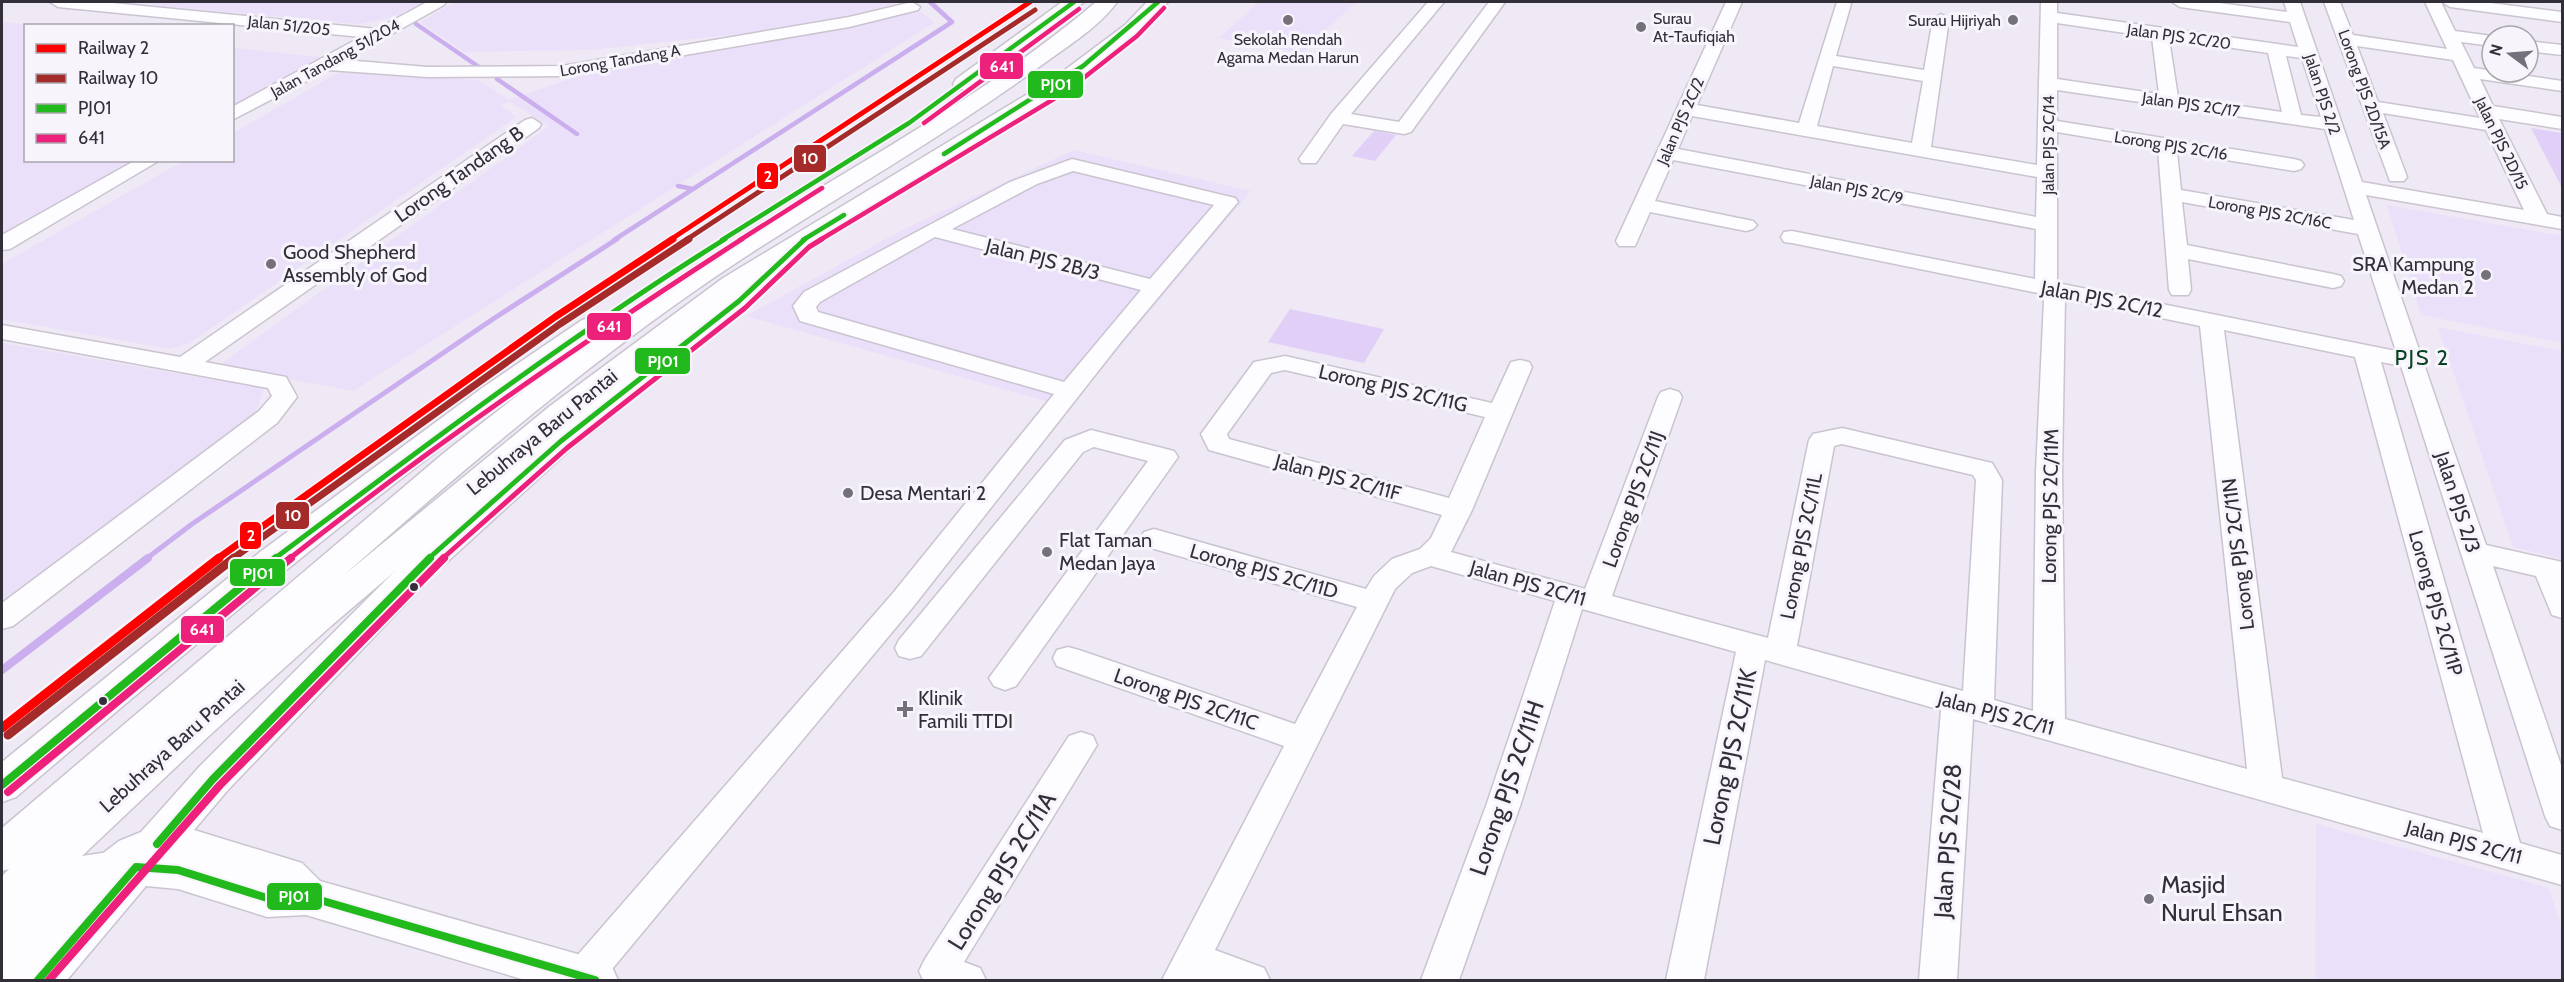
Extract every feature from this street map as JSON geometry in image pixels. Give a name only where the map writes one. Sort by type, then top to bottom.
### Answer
[{"type":"main road","points":[[2,785],[272,561],[493,393],[639,293],[909,123],[1074,2]]},
{"type":"main road","name":"Lebuhraya Baru Pantai","points":[[2,853],[447,466],[590,353],[732,254],[962,112],[1068,36],[1107,2]]},
{"type":"main road","name":"Lebuhraya Baru Pantai","points":[[2,903],[196,723],[318,617],[561,413],[733,284],[1062,83],[1132,29],[1158,2]]},
{"type":"main road","points":[[38,981],[135,860],[423,564],[561,441],[739,301],[803,240]]},
{"type":"main road","points":[[2,884],[373,543],[539,405],[673,308],[718,280],[803,240]]},
{"type":"main road","points":[[2,832],[143,708],[419,474],[639,293]]},
{"type":"main road","points":[[2,975],[64,911],[135,860]]},
{"type":"main road","points":[[2,930],[42,897],[80,875],[135,860],[178,870],[267,898],[306,896],[589,979]]},
{"type":"street","name":"Jalan 51/205","points":[[58,2],[109,4],[186,15],[377,34]]},
{"type":"street","points":[[186,15],[213,2]]},
{"type":"street","name":"Jalan Tandang 51/204","points":[[234,114],[438,2]]},
{"type":"street","points":[[1309,159],[1338,118],[1436,2]]},
{"type":"street","points":[[1338,118],[1404,128],[1497,2]]},
{"type":"street","name":"Jalan PJS 2C/2","points":[[1627,241],[1734,2]]},
{"type":"street","points":[[2180,2],[2295,10]]},
{"type":"street","name":"Lorong PJS 2D/15A","points":[[2332,2],[2397,177]]},
{"type":"street","name":"Jalan PJS 2D/15","points":[[2433,2],[2540,219]]},
{"type":"street","points":[[2450,2],[2562,16]]},
{"type":"street","points":[[2529,2],[2562,6]]},
{"type":"street","points":[[1806,130],[1843,4]]},
{"type":"street","name":"Lorong Tandang A","points":[[324,64],[427,72],[562,71],[849,22],[912,7]]},
{"type":"street","name":"Jalan PJS 2C/20","points":[[2049,9],[2160,33],[2310,54]]},
{"type":"street","name":"Jalan PJS 2C/14","points":[[2046,288],[2049,9]]},
{"type":"street","name":"Jalan PJS 2/2","points":[[2295,10],[2354,188]]},
{"type":"street","points":[[1921,150],[1941,19]]},
{"type":"street","points":[[2160,33],[2169,101]]},
{"type":"street","points":[[2449,34],[2480,38]]},
{"type":"street","points":[[2346,39],[2562,86]]},
{"type":"street","points":[[2540,47],[2562,50]]},
{"type":"street","points":[[2276,50],[2293,119]]},
{"type":"street","points":[[1826,60],[1932,77]]},
{"type":"street","name":"Jalan PJS 2C/17","points":[[2048,83],[2334,125]]},
{"type":"street","points":[[2371,106],[2490,119],[2562,123]]},
{"type":"street","points":[[1686,109],[2048,173]]},
{"type":"street","name":"Lorong Tandang B","points":[[184,365],[532,124]]},
{"type":"street","name":"Lorong PJS 2C/16","points":[[2048,125],[2294,165]]},
{"type":"street","points":[[2167,144],[2180,290]]},
{"type":"street","name":"Jalan PJS 2C/9","points":[[1666,153],[2047,225]]},
{"type":"street","points":[[2,244],[147,162]]},
{"type":"street","points":[[589,979],[903,600],[1155,287],[1228,202],[1072,165],[1055,170],[998,196],[932,230],[812,297],[804,306],[808,316],[1069,392]]},
{"type":"street","points":[[2354,188],[2562,223]]},
{"type":"street","name":"Jalan PJS 2/3","points":[[2354,188],[2562,816]]},
{"type":"street","name":"Lorong PJS 2C/16C","points":[[2172,194],[2368,229]]},
{"type":"street","points":[[1644,205],[1746,225]]},
{"type":"street","name":"Jalan PJS 2B/3","points":[[932,230],[1155,287]]},
{"type":"street","name":"Jalan PJS 2C/12","points":[[1792,237],[2412,361]]},
{"type":"street","points":[[2177,250],[2333,281]]},
{"type":"street","name":"Lorong PJS 2C/11M","points":[[2046,288],[2055,300],[2049,471],[2049,728]]},
{"type":"street","name":"Lorong PJS 2C/11N","points":[[2211,321],[2266,788]]},
{"type":"street","points":[[2,332],[277,382],[285,397],[268,417],[2,618]]},
{"type":"street","name":"Lorong PJS 2C/11P","points":[[2366,351],[2506,854]]},
{"type":"street","name":"Lorong PJS 2C/11G","points":[[1218,444],[1214,434],[1263,367],[1285,363],[1501,413]]},
{"type":"street","points":[[1251,981],[1187,970],[1384,583],[1402,566],[1430,556],[1443,543],[1520,367]]},
{"type":"street","name":"Lorong PJS 2C/11J","points":[[1584,598],[1670,397]]},
{"type":"street","name":"Jalan PJS 2C/28","points":[[1822,440],[1842,436],[1983,469],[1989,480],[1968,705],[1938,981]]},
{"type":"street","points":[[910,648],[1074,446],[1091,438],[1165,457],[1005,678]]},
{"type":"street","name":"Lorong PJS 2C/11L","points":[[1767,649],[1822,440]]},
{"type":"street","name":"Jalan PJS 2C/11F","points":[[1218,444],[1458,510]]},
{"type":"street","name":"Lorong PJS 2C/11D","points":[[1154,539],[1374,603]]},
{"type":"street","points":[[2475,552],[2555,570],[2562,607]]},
{"type":"street","name":"Jalan PJS 2C/11","points":[[1430,556],[2562,870]]},
{"type":"street","name":"Lorong PJS 2C/11H","points":[[1440,981],[1503,806],[1584,598]]},
{"type":"street","name":"Lorong PJS 2C/11K","points":[[1684,981],[1707,868],[1767,649]]},
{"type":"street","name":"Lorong PJS 2C/11C","points":[[1068,658],[1304,740]]},
{"type":"street","name":"Lorong PJS 2C/11A","points":[[967,981],[938,971],[1081,745]]},
{"type":"shaded area","points":[[152,2],[425,2],[394,17],[359,24],[152,5]]},
{"type":"shaded area","points":[[456,2],[902,2],[842,17],[748,33],[590,50],[464,52],[420,22]]},
{"type":"shaded area","name":"Sekolah Rendah Agama Medan Harun","points":[[1258,2],[1356,2],[1302,53],[1219,38]]},
{"type":"shaded area","points":[[920,12],[935,22],[353,391],[218,366],[549,126],[510,102],[501,105],[516,117],[190,343],[170,349],[2,319],[2,264],[181,162],[234,162],[234,132],[334,75],[344,73],[479,80],[508,100],[585,74],[669,55]]},
{"type":"shaded area","points":[[2,22],[24,24],[24,162],[132,162],[2,234]]},
{"type":"shaded area","points":[[234,48],[320,57],[234,105]]},
{"type":"shaded area","points":[[2531,128],[2562,133],[2562,188]]},
{"type":"shaded area","points":[[1374,131],[1396,135],[1375,161],[1352,156]]},
{"type":"shaded area","points":[[1074,150],[1251,191],[1069,408],[746,316],[902,230]]},
{"type":"shaded area","name":"SRA Kampung Medan 2","points":[[2387,205],[2562,236],[2562,343],[2421,315]]},
{"type":"shaded area","points":[[1290,309],[1384,329],[1364,363],[1268,342]]},
{"type":"shaded area","points":[[2438,327],[2562,351],[2562,559],[2513,547]]},
{"type":"shaded area","points":[[2,343],[264,388],[255,414],[2,601]]},
{"type":"shaded area","points":[[2316,824],[2549,888],[2562,930],[2562,980],[2315,980]]},
{"type":"waterway","points":[[614,240],[952,22],[930,2]]},
{"type":"waterway","points":[[416,24],[479,67]]},
{"type":"waterway","points":[[497,79],[577,134]]},
{"type":"waterway","points":[[678,186],[693,189]]},
{"type":"waterway","points":[[146,559],[192,524],[493,319],[617,239]]},
{"type":"waterway","points":[[2,670],[148,558]]},
{"type":"rail line","name":"2","points":[[2,728],[202,570],[555,317],[1030,2]]},
{"type":"rail line","name":"10","points":[[8,735],[207,577],[560,324],[1035,10]]},
{"type":"transit line","name":"PJ01","points":[[2,785],[272,561],[493,394],[639,293],[909,123],[1074,2]]},
{"type":"transit line","name":"PJ01","points":[[944,154],[1028,103],[1083,66],[1134,25],[1158,2]]},
{"type":"transit line","name":"641","points":[[49,980],[220,785],[429,571],[567,448],[745,308],[809,247],[1067,91],[1137,36],[1164,8]]},
{"type":"transit line","name":"641","points":[[924,123],[1079,9]]},
{"type":"transit line","name":"641","points":[[8,792],[258,584],[401,473],[579,347],[822,188]]},
{"type":"transit line","name":"PJ01","points":[[157,844],[213,779],[423,564],[561,441],[739,301],[803,240],[844,215]]},
{"type":"transit line","name":"PJ01","points":[[38,980],[136,867],[178,870],[267,898],[306,896],[595,980]]},
{"type":"place","name":"Sekolah Rendah Agama Medan Harun","points":[[1288,20]]},
{"type":"place","name":"Surau Hijriyah","points":[[2013,20]]},
{"type":"place","name":"Surau At-Taufiqiah","points":[[1641,27]]},
{"type":"place","name":"Good Shepherd Assembly of God","points":[[271,264]]},
{"type":"place","name":"SRA Kampung Medan 2","points":[[2486,275]]},
{"type":"place","name":"Desa Mentari 2","points":[[848,493]]},
{"type":"place","name":"Flat Taman Medan Jaya","points":[[1047,552]]},
{"type":"place","name":"Klinik Famili TTDI","points":[[905,709]]},
{"type":"place","name":"Masjid Nurul Ehsan","points":[[2149,899]]},
{"type":"district","name":"PJS 2","points":[[2422,357]]}]
